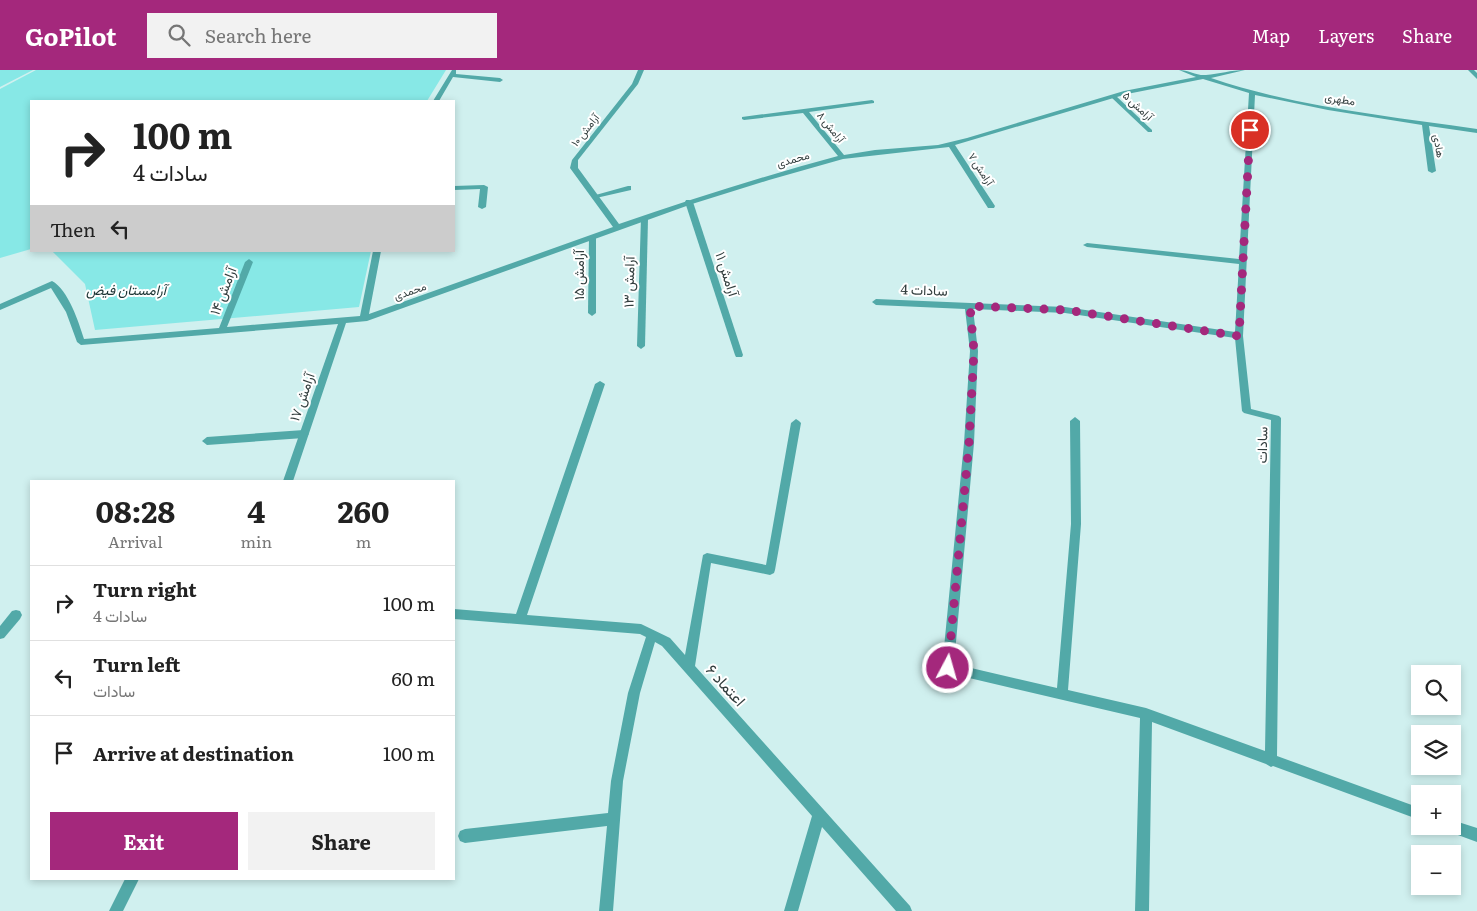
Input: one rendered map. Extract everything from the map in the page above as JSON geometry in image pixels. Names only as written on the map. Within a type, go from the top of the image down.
[{"type":"street","name":"آرامش ۱۰","points":[[618,228],[574,168],[575,160],[635,84],[641,70]]},
{"type":"street","name":"مطهری","points":[[1182,70],[1252,93],[1477,131]]},
{"type":"street","name":"محمدی","points":[[0,307],[52,284],[68,306],[81,342],[364,319],[689,202],[842,157],[951,144],[1029,123],[1113,96],[1161,84],[1242,70]]},
{"type":"street","points":[[1471,70],[1477,77]]},
{"type":"street","points":[[437,100],[453,73],[500,80]]},
{"type":"street","name":"سادات","points":[[1252,93],[1239,336],[1246,410],[1276,418],[1272,761]]},
{"type":"street","name":"آرامش ۵","points":[[1113,96],[1150,131]]},
{"type":"street","points":[[744,118],[872,102]]},
{"type":"street","name":"آرامش ۸","points":[[805,110],[842,157]]},
{"type":"street","name":"هادی","points":[[1425,123],[1432,171]]},
{"type":"street","name":"آرامش ۷","points":[[951,144],[991,206]]},
{"type":"street","points":[[455,188],[484,187],[482,207]]},
{"type":"street","points":[[596,196],[628,188]]},
{"type":"street","name":"آرامش ۱۱","points":[[689,202],[739,355]]},
{"type":"street","name":"آرامش ۱۳","points":[[641,346],[644,219]]},
{"type":"street","name":"آرامش ۱۵","points":[[592,238],[592,313]]},
{"type":"street","points":[[1087,244],[1243,262]]},
{"type":"street","points":[[364,319],[377,252]]},
{"type":"street","name":"آرامش ۱۴","points":[[222,330],[249,262]]},
{"type":"street","name":"سادات 4","points":[[876,302],[1066,310],[1239,336]]},
{"type":"street","points":[[970,306],[974,351],[969,443],[948,668],[1146,714],[1411,811]]},
{"type":"street","name":"آرامش ۱۷","points":[[288,480],[343,321]]},
{"type":"street","points":[[520,620],[600,384]]},
{"type":"street","points":[[1062,694],[1076,524],[1075,421]]},
{"type":"street","points":[[689,668],[707,558],[770,570],[796,423]]},
{"type":"street","points":[[207,441],[304,434]]},
{"type":"street","points":[[0,634],[16,614]]},
{"type":"street","name":"اعتماد ۶","points":[[455,614],[641,629],[666,642],[905,911]]},
{"type":"street","points":[[606,911],[617,781],[634,693],[652,635]]},
{"type":"street","points":[[1142,911],[1146,714]]},
{"type":"street","points":[[791,911],[819,814]]},
{"type":"street","points":[[465,836],[613,819]]},
{"type":"street","points":[[1461,829],[1477,835]]},
{"type":"street","points":[[116,911],[132,880]]},
{"type":"green space","points":[[0,70],[33,70],[0,87]]},
{"type":"green space","points":[[36,70],[446,70],[428,100],[30,100],[30,249],[0,258],[0,89]]},
{"type":"green space","name":"آرامستان فیض","points":[[53,252],[371,252],[359,307],[95,330],[85,284]]},
{"type":"route","points":[[948,668],[963,525],[969,443],[974,351],[970,306],[1066,310],[1239,336],[1250,130]]}]
